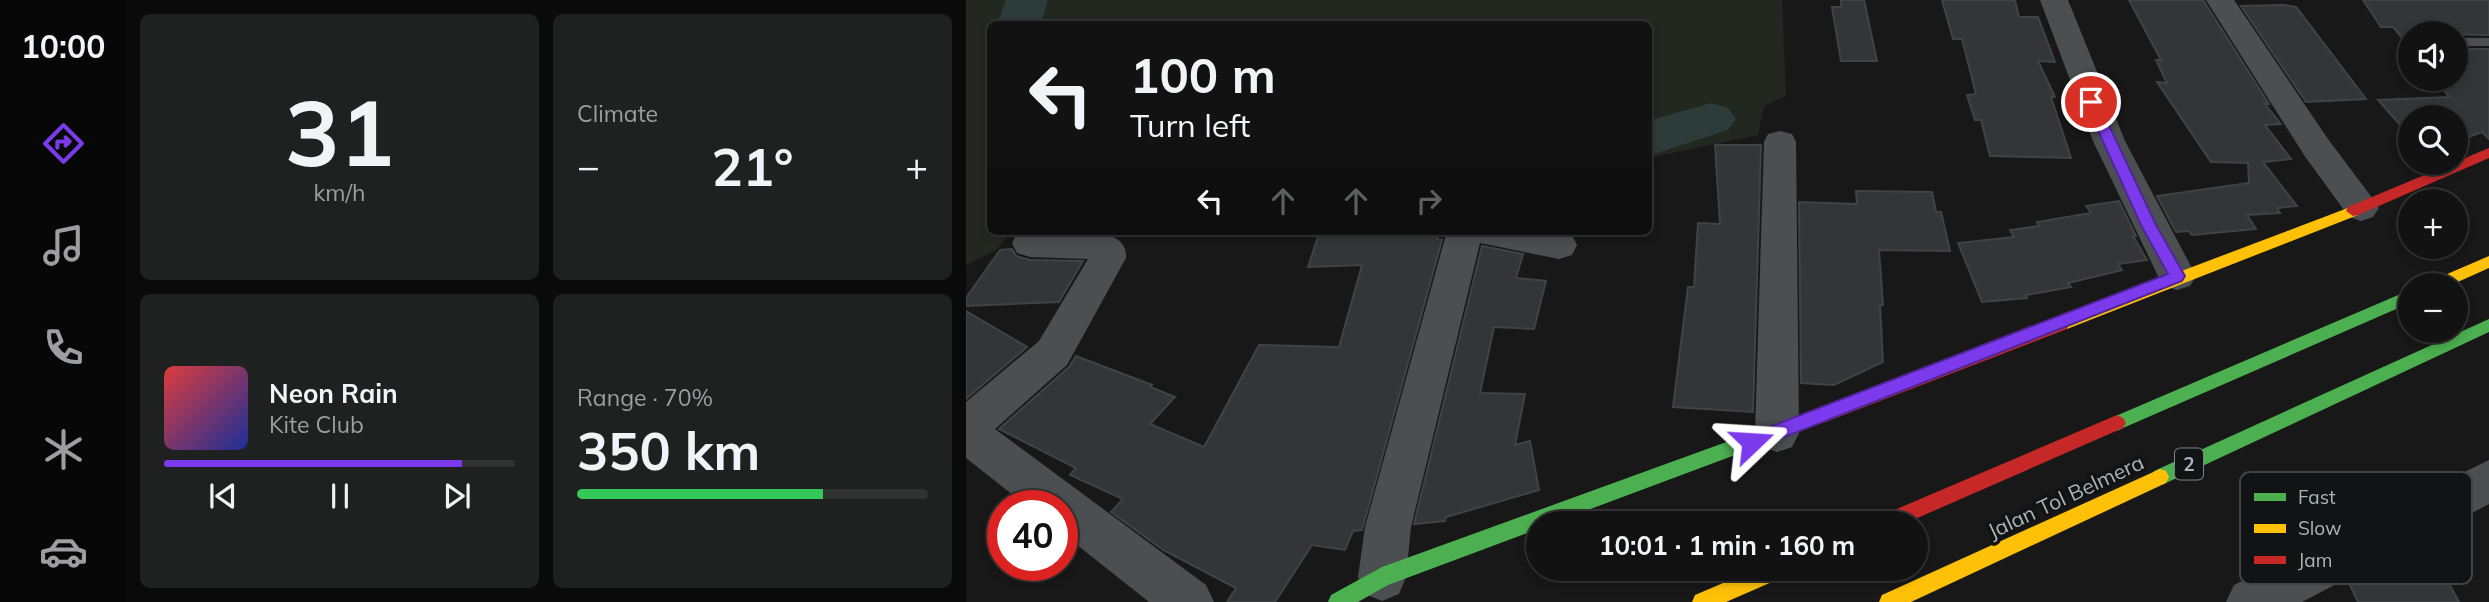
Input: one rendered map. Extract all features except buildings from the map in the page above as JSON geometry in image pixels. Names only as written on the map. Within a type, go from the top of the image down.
[{"type":"main road","points":[[1338,602],[1382,577],[1777,433],[2177,276],[2361,208],[2489,153]]},
{"type":"main road","points":[[2464,273],[2489,262]]},
{"type":"main road","points":[[1913,511],[2398,301]]},
{"type":"main road","name":"Jalan Tol Belmera","points":[[1889,602],[2489,325]]},
{"type":"main road","points":[[1702,602],[1751,581]]},
{"type":"street","points":[[2054,0],[2080,77],[2149,225],[2177,276]]},
{"type":"street","points":[[2220,0],[2316,147],[2361,208]]},
{"type":"street","points":[[1777,433],[1780,142]]},
{"type":"street","points":[[1382,577],[1388,527],[1464,235]]},
{"type":"street","points":[[1506,235],[1559,245]]},
{"type":"street","points":[[1030,243],[1104,246],[1109,250],[1108,258],[1053,353],[966,430],[1189,602]]},
{"type":"street","points":[[2472,490],[2489,481]]},
{"type":"street","points":[[2251,602],[2286,584]]},
{"type":"lane","points":[[2468,42],[2489,42]]},
{"type":"shaded area","points":[[966,0],[1782,0],[1786,96],[1764,106],[1758,135],[1652,157],[1652,21],[987,21],[987,235],[1009,235],[996,250],[966,265]]},
{"type":"waterway","points":[[1020,21],[1027,0]]},
{"type":"waterway","points":[[1652,138],[1711,119]]},
{"type":"traffic: fast","points":[[2117,423],[2398,301]]},
{"type":"traffic: fast","points":[[2160,477],[2489,325]]},
{"type":"traffic: fast","points":[[1338,602],[1382,577],[1823,415]]},
{"type":"traffic: slow","points":[[2061,324],[2353,211]]},
{"type":"traffic: slow","points":[[2464,273],[2489,262]]},
{"type":"traffic: slow","points":[[1889,602],[2160,477]]},
{"type":"traffic: slow","points":[[1702,602],[1751,581]]},
{"type":"traffic: jam","points":[[2353,211],[2489,153]]},
{"type":"traffic: jam","points":[[1823,415],[2061,324]]},
{"type":"traffic: jam","points":[[1913,511],[2117,423]]},
{"type":"route","points":[[1752,442],[2177,276],[2149,225],[2091,102]]}]
